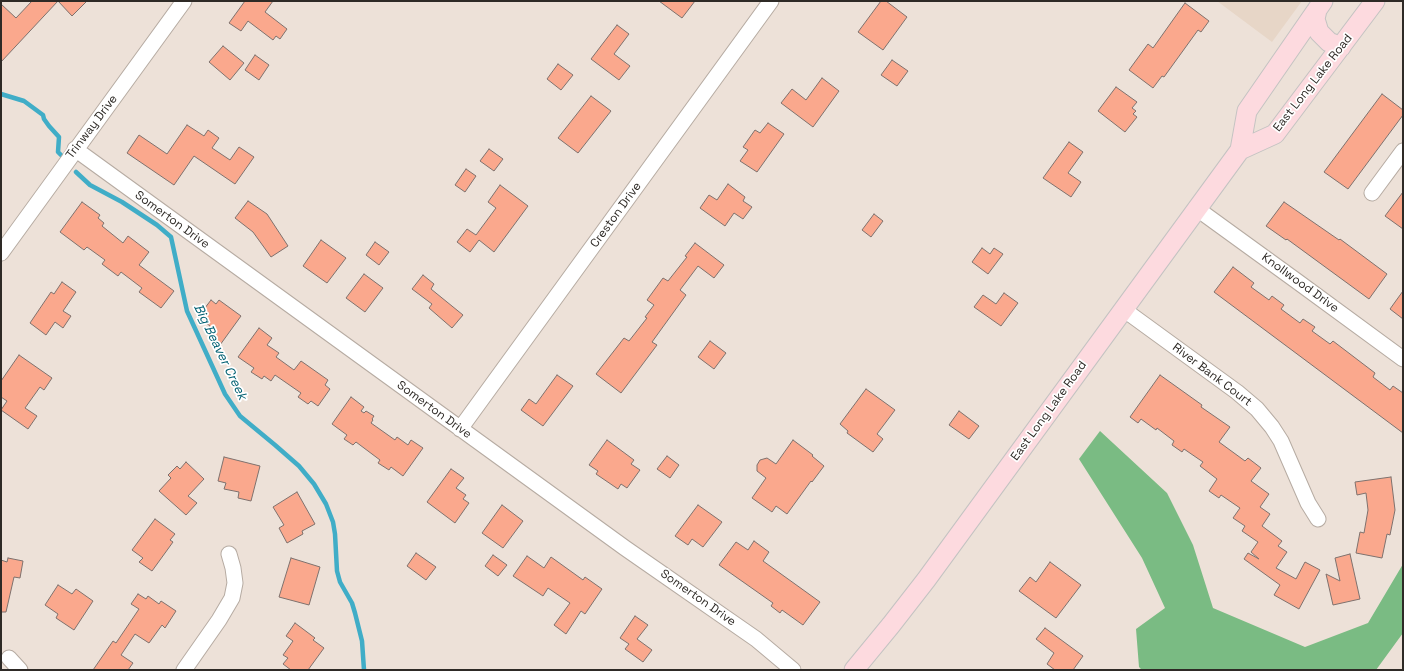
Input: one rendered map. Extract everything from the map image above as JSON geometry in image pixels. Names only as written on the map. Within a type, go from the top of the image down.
[{"type":"main road","name":"East Long Lake Road","points":[[1240,150],[1275,134],[1376,1]]},
{"type":"main road","name":"East Long Lake Road","points":[[854,670],[926,580],[1196,208],[1240,150],[1247,111],[1320,5]]},
{"type":"main road","points":[[1320,5],[1316,19],[1319,32],[1329,42],[1342,47]]},
{"type":"street","name":"Trinway Drive","points":[[1,253],[184,1]]},
{"type":"street","name":"Creston Drive","points":[[460,429],[771,1]]},
{"type":"street","name":"Somerton Drive","points":[[75,150],[625,548],[756,639],[793,670]]},
{"type":"street","points":[[1372,193],[1403,151]]},
{"type":"street","name":"Knollwood Drive","points":[[1196,208],[1403,359]]},
{"type":"street","name":"River Bank Court","points":[[1123,309],[1237,392],[1257,409],[1282,441],[1308,502],[1318,519]]},
{"type":"street","points":[[184,670],[220,620],[232,598],[235,583],[229,554]]},
{"type":"street","points":[[9,658],[20,670]]},
{"type":"shaded area","points":[[1217,1],[1302,1],[1272,42]]},
{"type":"green space","points":[[1100,431],[1167,493],[1193,545],[1213,608],[1305,647],[1368,623],[1403,564],[1403,633],[1376,670],[1142,670],[1139,667],[1136,629],[1165,608],[1142,558],[1079,459]]},
{"type":"building","points":[[32,1],[58,1],[1,62],[1,4],[16,18]]},
{"type":"building","points":[[58,1],[87,1],[72,16]]},
{"type":"building","points":[[245,1],[273,1],[265,12],[287,29],[280,39],[276,36],[273,40],[248,21],[241,31],[229,23]]},
{"type":"building","points":[[659,1],[695,1],[682,18]]},
{"type":"building","points":[[881,1],[886,1],[907,17],[883,50],[858,32]]},
{"type":"building","points":[[1185,3],[1209,21],[1201,32],[1198,30],[1164,77],[1162,76],[1153,88],[1129,70],[1148,44],[1153,48]]},
{"type":"building","points":[[617,25],[629,34],[614,54],[630,66],[619,80],[591,59]]},
{"type":"building","points":[[223,46],[244,63],[230,80],[209,62]]},
{"type":"building","points":[[255,55],[269,65],[259,80],[245,70]]},
{"type":"building","points":[[892,60],[908,71],[897,86],[881,75]]},
{"type":"building","points":[[558,64],[573,75],[561,90],[547,79]]},
{"type":"building","points":[[822,78],[839,91],[813,127],[781,103],[792,89],[806,100]]},
{"type":"building","points":[[1116,87],[1137,102],[1132,108],[1136,111],[1133,114],[1137,117],[1125,132],[1098,111]]},
{"type":"building","points":[[1382,94],[1403,110],[1403,115],[1348,189],[1324,172]]},
{"type":"building","points":[[591,96],[611,111],[578,153],[558,138]]},
{"type":"building","points":[[768,123],[784,134],[757,172],[740,161],[748,150],[743,147],[755,130],[760,133]]},
{"type":"building","points":[[187,125],[204,136],[208,130],[219,138],[212,148],[230,160],[239,147],[254,157],[235,184],[194,156],[174,185],[127,153],[139,135],[167,154]]},
{"type":"building","points":[[1069,142],[1083,152],[1068,173],[1081,182],[1071,197],[1043,178]]},
{"type":"building","points":[[489,149],[503,159],[494,171],[480,161]]},
{"type":"building","points":[[466,169],[476,176],[465,192],[455,185]]},
{"type":"building","points":[[728,184],[745,197],[743,201],[752,207],[743,219],[734,213],[725,226],[700,208],[709,195],[717,200]]},
{"type":"building","points":[[500,185],[528,206],[494,252],[479,240],[470,252],[457,242],[467,229],[476,235],[496,208],[488,202]]},
{"type":"building","points":[[1403,192],[1403,229],[1385,216]]},
{"type":"building","points":[[248,201],[267,214],[288,246],[271,257],[253,232],[235,218]]},
{"type":"building","points":[[82,202],[100,215],[98,218],[104,223],[102,226],[123,243],[128,236],[149,252],[139,265],[174,291],[161,308],[139,292],[142,288],[121,272],[118,276],[102,264],[105,260],[87,247],[84,250],[60,232]]},
{"type":"building","points":[[1284,202],[1339,240],[1340,239],[1387,274],[1369,299],[1287,239],[1286,240],[1266,226]]},
{"type":"building","points":[[874,214],[883,221],[871,237],[862,230]]},
{"type":"building","points":[[321,240],[346,258],[327,283],[303,266]]},
{"type":"building","points":[[375,242],[389,252],[379,265],[366,255]]},
{"type":"building","points":[[695,243],[724,265],[714,278],[698,266],[680,290],[686,295],[652,342],[657,345],[621,393],[596,374],[624,338],[629,341],[647,318],[645,317],[654,305],[647,300],[663,278],[668,281],[687,257],[685,256]]},
{"type":"building","points":[[982,248],[990,254],[994,248],[1003,254],[988,274],[972,262]]},
{"type":"building","points":[[1233,267],[1254,283],[1251,287],[1269,300],[1272,296],[1284,305],[1281,309],[1300,323],[1303,319],[1315,327],[1312,331],[1330,344],[1333,341],[1375,373],[1373,377],[1390,390],[1393,386],[1403,393],[1403,433],[1214,292]]},
{"type":"building","points":[[364,274],[383,288],[365,312],[346,298]]},
{"type":"building","points":[[423,275],[434,284],[431,289],[463,315],[452,328],[429,308],[432,304],[412,289]]},
{"type":"building","points":[[62,282],[76,292],[63,311],[71,316],[63,328],[55,322],[46,335],[30,323],[51,292],[54,294]]},
{"type":"building","points":[[1403,291],[1403,319],[1390,309]]},
{"type":"building","points":[[1004,293],[1018,303],[1001,326],[974,307],[983,295],[996,304]]},
{"type":"building","points":[[211,300],[216,304],[219,300],[241,316],[220,345],[205,333],[210,326],[198,317]]},
{"type":"building","points":[[259,328],[272,338],[267,345],[279,353],[276,357],[294,370],[301,361],[328,380],[325,385],[330,389],[318,406],[311,401],[308,404],[298,397],[301,393],[275,375],[271,381],[264,376],[262,379],[251,372],[254,368],[238,357]]},
{"type":"building","points":[[710,341],[726,353],[714,369],[698,357]]},
{"type":"building","points":[[19,355],[52,378],[44,390],[40,387],[25,408],[37,416],[28,429],[1,410],[7,401],[1,397],[1,381]]},
{"type":"building","points":[[557,375],[573,386],[543,426],[521,410],[529,399],[536,404]]},
{"type":"building","points":[[1160,375],[1202,405],[1201,407],[1230,427],[1219,442],[1245,461],[1248,458],[1261,468],[1251,481],[1269,494],[1260,507],[1270,514],[1262,526],[1282,541],[1278,546],[1287,552],[1276,568],[1296,579],[1305,562],[1320,570],[1299,609],[1274,595],[1280,585],[1244,559],[1248,553],[1259,559],[1251,552],[1258,542],[1242,531],[1245,526],[1233,518],[1240,508],[1221,495],[1219,498],[1209,491],[1217,479],[1200,466],[1203,462],[1184,449],[1182,452],[1172,445],[1174,441],[1157,428],[1156,430],[1141,419],[1138,423],[1130,417]]},
{"type":"building","points":[[866,389],[895,410],[877,434],[883,439],[873,452],[847,433],[848,431],[840,424]]},
{"type":"building","points":[[351,397],[364,407],[361,411],[364,413],[366,411],[374,416],[371,423],[395,440],[397,437],[408,445],[411,440],[423,448],[403,476],[391,467],[389,470],[378,463],[380,460],[356,442],[353,445],[344,439],[347,435],[332,424]]},
{"type":"building","points":[[959,411],[979,426],[969,439],[949,425]]},
{"type":"building","points":[[607,440],[634,460],[631,464],[640,470],[627,488],[621,484],[618,489],[596,474],[598,471],[589,465]]},
{"type":"building","points":[[793,440],[813,455],[812,456],[824,466],[787,514],[776,506],[772,512],[752,498],[766,478],[757,471],[757,465],[760,460],[767,458],[776,464]]},
{"type":"building","points":[[667,456],[679,465],[670,478],[657,469]]},
{"type":"building","points":[[224,457],[260,466],[251,501],[238,498],[239,492],[224,489],[226,483],[218,481]]},
{"type":"building","points":[[186,462],[204,479],[188,496],[197,503],[186,515],[159,491],[171,478],[168,475],[177,466],[180,469]]},
{"type":"building","points":[[451,469],[464,478],[456,488],[466,495],[463,499],[469,503],[455,523],[427,502]]},
{"type":"building","points":[[1391,477],[1395,510],[1390,535],[1387,534],[1382,558],[1356,553],[1360,532],[1364,533],[1368,510],[1366,493],[1357,495],[1355,482]]},
{"type":"building","points":[[297,492],[315,524],[302,531],[303,534],[287,543],[279,528],[284,525],[273,507]]},
{"type":"building","points":[[502,505],[523,521],[503,548],[482,533]]},
{"type":"building","points":[[698,505],[722,522],[703,547],[692,539],[688,545],[675,536]]},
{"type":"building","points":[[155,519],[175,534],[170,540],[173,542],[152,571],[139,562],[143,558],[132,550]]},
{"type":"building","points":[[754,541],[769,552],[763,561],[820,602],[803,625],[782,610],[780,613],[771,606],[773,603],[719,565],[736,542],[748,550]]},
{"type":"building","points":[[416,553],[436,567],[426,580],[407,566]]},
{"type":"building","points":[[1350,554],[1360,599],[1333,605],[1326,574],[1340,581],[1335,558]]},
{"type":"building","points":[[493,555],[507,565],[498,576],[485,566]]},
{"type":"building","points":[[527,556],[544,568],[551,557],[583,580],[585,577],[602,589],[585,614],[581,611],[566,634],[554,625],[570,603],[548,588],[543,596],[513,576]]},
{"type":"building","points":[[8,558],[23,561],[20,578],[14,577],[6,612],[1,612],[1,560],[7,562]]},
{"type":"building","points":[[291,558],[320,567],[309,605],[279,597]]},
{"type":"building","points":[[1050,562],[1081,585],[1056,618],[1019,591],[1030,577],[1036,582]]},
{"type":"building","points":[[58,585],[72,594],[76,589],[93,601],[74,630],[56,618],[58,614],[45,605]]},
{"type":"building","points":[[138,594],[146,599],[148,596],[159,604],[161,601],[176,611],[165,628],[162,625],[149,643],[135,634],[121,655],[133,663],[128,670],[93,670],[113,641],[116,643],[139,609],[131,604]]},
{"type":"building","points":[[635,616],[648,625],[637,639],[652,650],[643,662],[625,649],[629,644],[620,638]]},
{"type":"building","points":[[295,623],[315,638],[313,640],[324,648],[308,670],[291,670],[283,664],[288,658],[283,655],[293,641],[286,636]]},
{"type":"building","points":[[1045,628],[1083,656],[1073,670],[1055,670],[1047,664],[1054,653],[1036,639]]},
{"type":"waterway","name":"Big Beaver Creek","points":[[1,94],[24,101],[43,115],[49,126],[59,137],[58,152],[61,155]]},
{"type":"waterway","name":"Big Beaver Creek","points":[[76,172],[90,185],[122,202],[157,225],[171,237],[187,311],[225,394],[240,416],[299,466],[314,484],[326,504],[333,522],[335,534],[337,571],[340,582],[352,603],[362,641],[364,670]]}]
